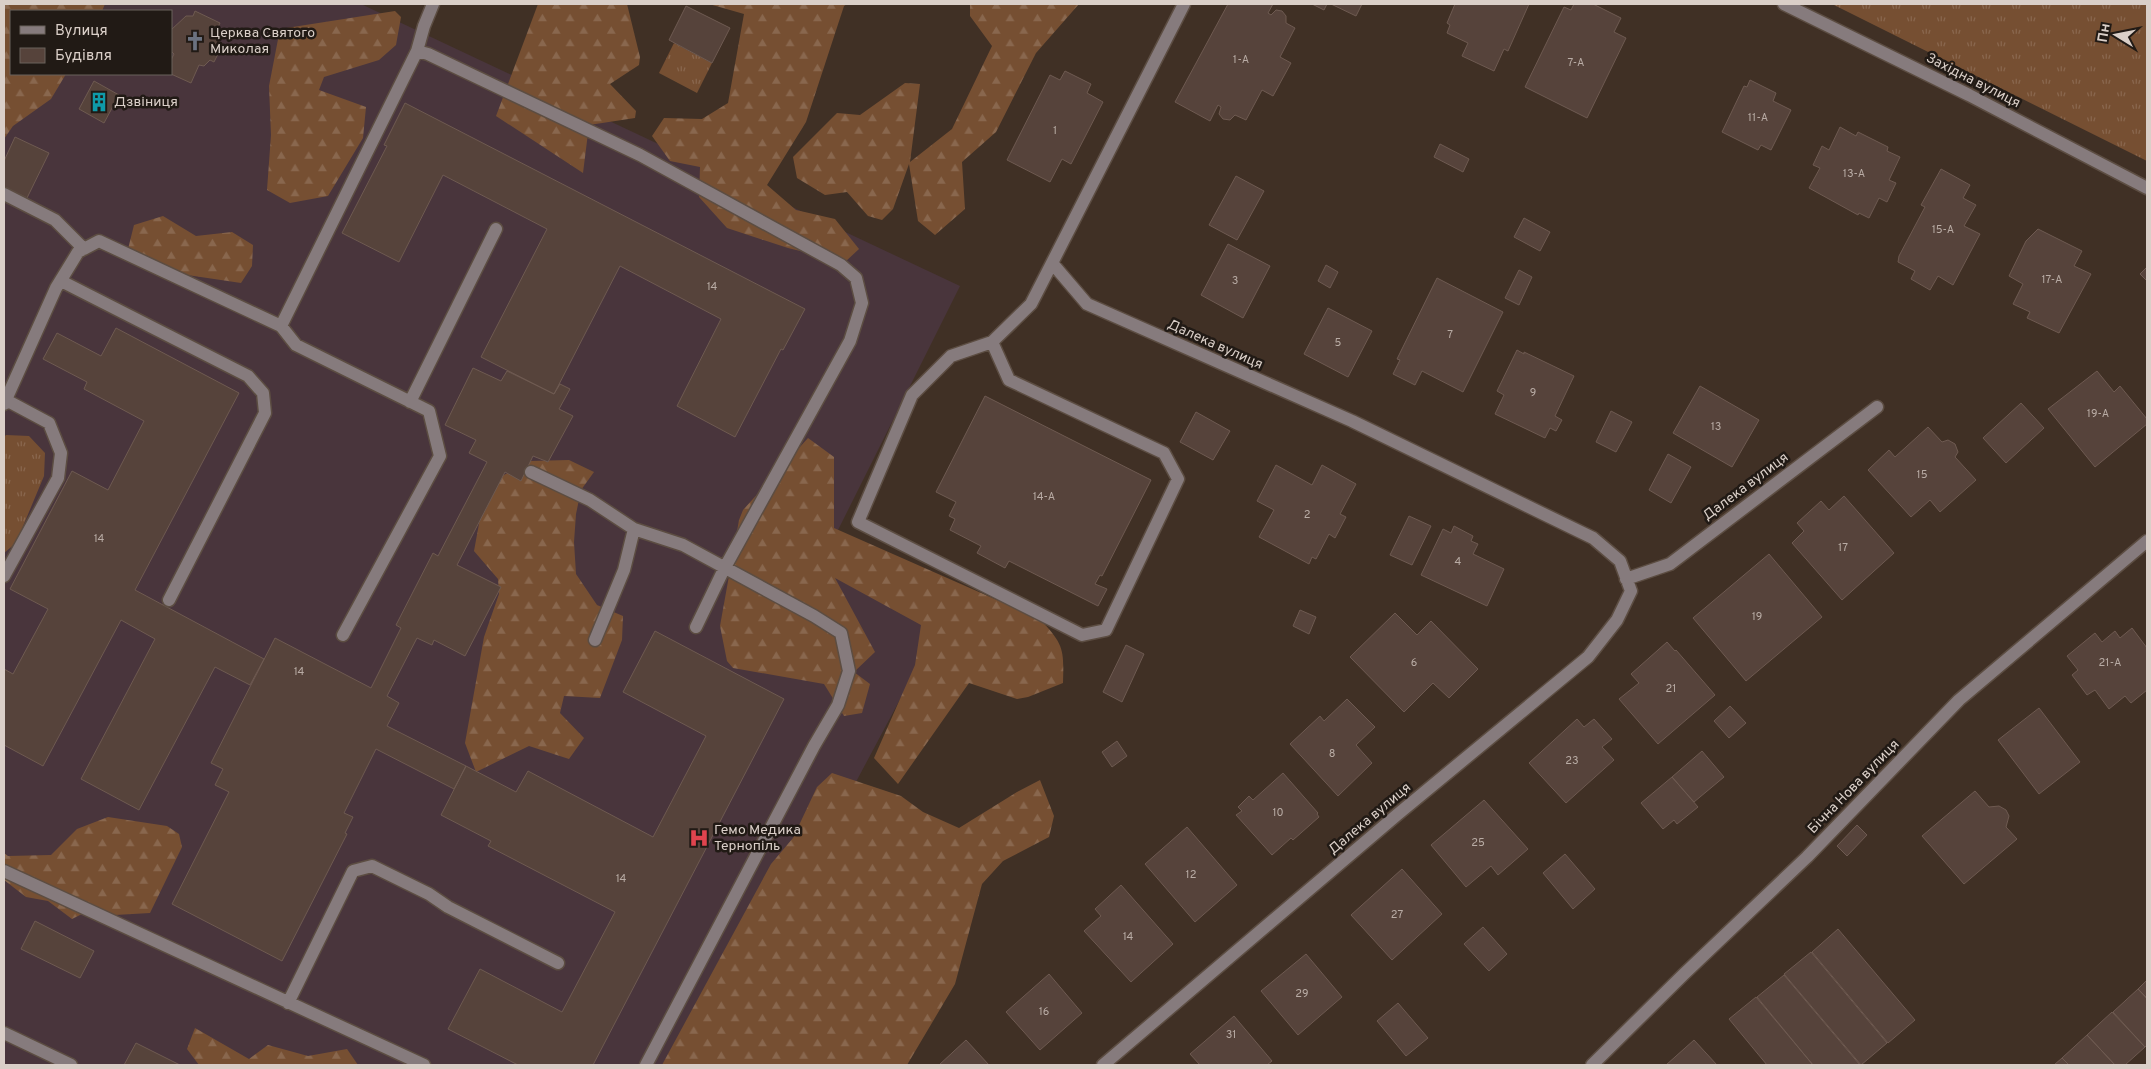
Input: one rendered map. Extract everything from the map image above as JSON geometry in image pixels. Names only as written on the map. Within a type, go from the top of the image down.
[{"type":"street","points":[[281,326],[417,51],[433,4]]},
{"type":"street","points":[[992,342],[1009,380],[1164,453],[1178,479],[1106,630],[1082,635],[858,522],[912,395],[950,356],[992,342],[1031,304],[1184,4]]},
{"type":"street","name":"Західна вулиця","points":[[1784,4],[1969,96],[2147,188]]},
{"type":"street","points":[[417,51],[428,54],[640,154],[841,265],[856,278],[862,303],[850,341],[724,569],[696,627]]},
{"type":"street","points":[[4,194],[56,220],[84,249]]},
{"type":"street","points":[[410,402],[496,229]]},
{"type":"street","points":[[4,576],[58,478],[61,454],[49,423],[5,402],[61,281],[78,252],[99,241],[281,326],[296,345],[429,411],[440,456],[344,635]]},
{"type":"street","name":"Далека вулиця","points":[[1052,263],[1087,304],[1352,421],[1594,538],[1620,561],[1631,591],[1617,620],[1588,657],[1391,820],[1103,1065]]},
{"type":"street","points":[[61,281],[248,376],[263,393],[265,413],[169,600]]},
{"type":"street","name":"Далека вулиця","points":[[1626,579],[1670,564],[1877,407]]},
{"type":"street","points":[[531,472],[590,500],[634,530],[683,545],[724,569],[814,616],[841,633],[849,671],[838,705],[814,746],[646,1065]]},
{"type":"street","points":[[595,640],[624,570],[634,530]]},
{"type":"street","name":"Бічна Нова вулиця","points":[[1592,1065],[1807,857],[1959,700],[2147,541]]},
{"type":"street","points":[[288,1003],[353,871],[372,866],[429,894],[448,907],[558,963]]},
{"type":"street","points":[[4,871],[424,1065]]},
{"type":"street","points":[[4,1033],[71,1065]]},
{"type":"shaded area","points":[[82,4],[361,4],[960,286],[829,548],[945,615],[705,1065],[4,1065],[4,94],[20,75],[172,75],[172,10],[76,10]]},
{"type":"green space","points":[[4,4],[105,4],[102,10],[10,10],[10,75],[65,75],[51,99],[13,126],[4,139]]},
{"type":"green space","points":[[538,4],[627,4],[640,57],[639,65],[610,84],[636,111],[635,118],[589,125],[583,173],[496,116]]},
{"type":"green space","points":[[709,4],[847,4],[844,6],[806,122],[767,185],[796,210],[835,219],[859,249],[845,262],[788,248],[727,228],[699,197],[700,167],[670,161],[652,136],[664,118],[702,119],[728,103],[744,14]]},
{"type":"green space","points":[[970,4],[1079,4],[1036,53],[996,132],[962,162],[965,209],[935,235],[918,221],[909,164],[893,209],[882,220],[868,216],[847,192],[825,195],[797,178],[793,157],[837,113],[860,115],[905,83],[920,84],[910,162],[952,129],[992,46],[970,16]]},
{"type":"green space","points":[[1832,4],[2147,4],[2147,161]]},
{"type":"green space","points":[[395,11],[401,17],[396,45],[379,60],[324,77],[319,90],[366,107],[363,138],[328,196],[290,203],[267,190],[271,135],[269,86],[280,29]]},
{"type":"green space","points":[[674,43],[712,63],[697,93],[659,73]]},
{"type":"green space","points":[[163,216],[196,236],[232,232],[253,245],[252,266],[241,283],[147,269],[128,249],[134,225]]},
{"type":"green space","points":[[6,435],[29,436],[45,453],[44,476],[16,543],[4,553],[4,437]]},
{"type":"green space","points":[[808,438],[834,457],[834,528],[1040,619],[1054,635],[1061,648],[1063,683],[1028,697],[1017,699],[969,683],[898,784],[874,758],[915,665],[921,625],[835,578],[875,652],[854,672],[870,684],[862,713],[844,716],[824,684],[733,668],[727,661],[720,626],[739,520],[743,510]]},
{"type":"green space","points":[[569,460],[594,472],[581,490],[576,514],[574,542],[576,574],[597,605],[623,616],[622,640],[600,698],[564,696],[560,713],[584,738],[569,759],[529,746],[476,772],[465,743],[484,637],[499,594],[498,579],[474,551],[481,513],[502,476],[530,461]]},
{"type":"green space","points":[[832,773],[901,796],[923,812],[959,828],[1040,780],[1054,816],[1049,837],[1003,861],[982,884],[955,984],[907,1065],[662,1065],[771,864],[793,838],[817,787]]},
{"type":"green space","points":[[108,817],[167,826],[179,834],[182,847],[150,913],[115,915],[92,909],[72,919],[48,901],[26,897],[4,880],[4,853],[8,856],[51,855],[77,829]]},
{"type":"green space","points":[[195,1028],[249,1059],[268,1045],[308,1056],[347,1049],[358,1065],[199,1065],[187,1049]]},
{"type":"building","points":[[1228,4],[1273,4],[1268,13],[1271,15],[1276,10],[1282,11],[1286,16],[1286,23],[1295,28],[1280,57],[1291,63],[1273,96],[1262,90],[1246,120],[1235,115],[1230,120],[1223,119],[1219,114],[1221,107],[1218,105],[1210,121],[1175,102]]},
{"type":"building","points":[[1312,4],[1327,4],[1324,10]]},
{"type":"building","points":[[1331,4],[1362,4],[1356,16]]},
{"type":"building","points":[[1455,4],[1529,4],[1508,51],[1504,49],[1494,71],[1462,56],[1468,43],[1447,33],[1450,25],[1447,23]]},
{"type":"building","points":[[1574,4],[1593,4],[1621,18],[1614,32],[1626,38],[1587,118],[1525,87],[1564,7],[1571,10]]},
{"type":"building","points":[[686,6],[730,28],[712,63],[669,40]]},
{"type":"building","name":"Церква Святого Миколая","points":[[195,11],[220,23],[217,29],[219,31],[219,52],[214,62],[210,60],[204,66],[199,65],[191,83],[172,74],[172,58],[174,54],[172,52],[172,29],[186,16],[193,16]]},
{"type":"building","points":[[1065,71],[1091,84],[1087,93],[1103,102],[1071,164],[1062,159],[1050,182],[1007,160],[1050,75],[1060,80]]},
{"type":"building","points":[[1750,80],[1776,93],[1773,101],[1791,110],[1771,150],[1761,145],[1758,150],[1722,132],[1744,86],[1747,87]]},
{"type":"building","name":"Дзвіниця","points":[[94,81],[119,95],[104,123],[79,109]]},
{"type":"building","points":[[405,103],[805,309],[783,350],[781,349],[735,437],[677,406],[721,319],[620,266],[554,394],[481,357],[547,229],[443,175],[399,262],[342,233],[387,146],[384,145]]},
{"type":"building","points":[[1840,127],[1856,136],[1858,132],[1888,147],[1887,151],[1900,157],[1889,180],[1896,183],[1887,202],[1879,198],[1869,218],[1859,213],[1858,215],[1809,188],[1820,168],[1813,165],[1822,146],[1829,150]]},
{"type":"building","points":[[15,137],[49,153],[27,198],[4,187],[4,161]]},
{"type":"building","points":[[1440,144],[1469,159],[1463,172],[1434,157]]},
{"type":"building","points":[[1941,169],[1970,185],[1963,198],[1976,205],[1964,226],[1980,234],[1953,285],[1938,276],[1930,290],[1911,279],[1915,271],[1898,262],[1899,256],[1925,207],[1921,205]]},
{"type":"building","points":[[1236,176],[1264,191],[1237,240],[1209,225]]},
{"type":"building","points":[[1524,218],[1550,232],[1540,251],[1514,237]]},
{"type":"building","points":[[2038,229],[2082,251],[2074,266],[2091,274],[2059,333],[2027,318],[2030,312],[2013,304],[2023,284],[2009,276],[2026,241]]},
{"type":"building","points":[[1228,244],[1270,266],[1243,318],[1201,295]]},
{"type":"building","points":[[1326,265],[1338,272],[1330,288],[1318,281]]},
{"type":"building","points":[[2147,267],[2147,281],[2140,274]]},
{"type":"building","points":[[1519,270],[1532,277],[1519,305],[1505,298]]},
{"type":"building","points":[[1437,278],[1503,312],[1463,392],[1422,371],[1415,385],[1393,374],[1400,360],[1397,359]]},
{"type":"building","points":[[1328,308],[1372,331],[1348,377],[1304,354]]},
{"type":"building","points":[[116,328],[239,393],[135,590],[264,659],[250,685],[215,667],[139,810],[81,779],[155,639],[121,620],[43,766],[4,745],[4,669],[13,674],[48,609],[10,589],[72,471],[108,490],[144,421],[84,389],[87,382],[43,359],[57,333],[101,356]]},
{"type":"building","points":[[1517,350],[1574,376],[1555,416],[1562,420],[1556,431],[1550,428],[1545,438],[1495,414],[1504,395],[1497,391]]},
{"type":"building","points":[[473,368],[501,381],[507,371],[554,394],[560,384],[570,389],[559,409],[573,416],[548,462],[533,456],[521,481],[505,472],[457,565],[501,587],[465,656],[434,640],[432,645],[417,638],[387,696],[399,703],[387,726],[466,766],[454,789],[376,749],[344,813],[353,817],[345,833],[347,834],[282,961],[172,904],[229,792],[215,785],[223,769],[211,763],[275,638],[371,688],[401,628],[396,625],[433,553],[438,556],[487,462],[469,453],[476,440],[445,425]]},
{"type":"building","points":[[2097,371],[2114,392],[2120,386],[2147,419],[2147,424],[2095,467],[2048,409]]},
{"type":"building","points":[[1700,386],[1759,420],[1732,467],[1673,433]]},
{"type":"building","points":[[985,396],[1151,480],[1102,576],[1100,575],[1095,584],[1107,589],[1098,606],[1009,561],[1005,568],[977,553],[981,546],[950,530],[955,519],[949,516],[956,502],[936,492]]},
{"type":"building","points":[[2021,403],[2044,428],[2006,463],[1983,438]]},
{"type":"building","points":[[1611,411],[1632,422],[1616,452],[1596,442]]},
{"type":"building","points":[[1196,412],[1230,431],[1213,460],[1180,442]]},
{"type":"building","points":[[1928,427],[1942,442],[1948,440],[1955,444],[1958,452],[1955,457],[1976,480],[1940,512],[1930,500],[1911,517],[1868,470],[1889,450],[1895,457]]},
{"type":"building","points":[[1668,454],[1691,467],[1671,503],[1649,490]]},
{"type":"building","points":[[1276,465],[1312,485],[1322,465],[1356,484],[1340,514],[1346,517],[1335,538],[1329,534],[1316,559],[1312,557],[1309,564],[1259,537],[1274,510],[1257,501]]},
{"type":"building","points":[[1844,496],[1894,553],[1842,600],[1792,543],[1804,531],[1797,523],[1821,501],[1829,510]]},
{"type":"building","points":[[1409,516],[1431,526],[1412,565],[1390,555]]},
{"type":"building","points":[[1454,526],[1473,536],[1471,541],[1478,544],[1473,554],[1504,569],[1487,606],[1421,575],[1443,529],[1451,533]]},
{"type":"building","points":[[1769,554],[1822,617],[1746,681],[1693,618]]},
{"type":"building","points":[[1300,610],[1316,617],[1309,634],[1293,626]]},
{"type":"building","points":[[1395,613],[1417,635],[1431,621],[1478,669],[1449,698],[1433,683],[1404,712],[1350,657]]},
{"type":"building","points":[[2132,628],[2147,648],[2147,690],[2131,703],[2125,696],[2109,709],[2095,690],[2087,695],[2072,675],[2078,670],[2067,656],[2095,633],[2102,642],[2115,631],[2120,638]]},
{"type":"building","points":[[655,631],[784,699],[593,1065],[518,1065],[448,1029],[480,969],[562,1012],[615,912],[488,846],[491,841],[441,815],[466,766],[516,792],[528,771],[653,837],[706,736],[623,692]]},
{"type":"building","points":[[1667,642],[1715,695],[1658,744],[1619,699],[1639,683],[1631,674]]},
{"type":"building","points":[[1126,645],[1144,654],[1122,702],[1103,692]]},
{"type":"building","points":[[1347,699],[1375,727],[1356,745],[1372,763],[1338,796],[1290,744],[1320,716],[1324,721]]},
{"type":"building","points":[[1730,706],[1746,723],[1729,738],[1714,721]]},
{"type":"building","points":[[2039,708],[2080,762],[2039,794],[1998,740]]},
{"type":"building","points":[[1577,719],[1584,727],[1594,719],[1612,739],[1602,747],[1614,760],[1566,803],[1529,763]]},
{"type":"building","points":[[1117,741],[1127,756],[1112,767],[1102,752]]},
{"type":"building","points":[[1702,751],[1724,777],[1694,802],[1672,777]]},
{"type":"building","points":[[1283,773],[1318,813],[1319,817],[1293,840],[1291,838],[1272,855],[1236,815],[1242,811],[1238,807],[1249,796],[1253,800]]},
{"type":"building","points":[[1672,777],[1698,807],[1677,824],[1674,820],[1663,829],[1641,803]]},
{"type":"building","points":[[1975,791],[1989,807],[1999,806],[2006,810],[2009,816],[2006,827],[2017,839],[1964,884],[1922,836]]},
{"type":"building","points":[[1484,800],[1528,849],[1498,875],[1491,866],[1466,887],[1431,845]]},
{"type":"building","points":[[1857,825],[1867,835],[1847,856],[1837,846]]},
{"type":"building","points":[[1187,827],[1237,885],[1195,922],[1145,864]]},
{"type":"building","points":[[1565,854],[1595,889],[1573,909],[1543,873]]},
{"type":"building","points":[[1402,869],[1442,914],[1392,960],[1351,915]]},
{"type":"building","points":[[1121,885],[1173,944],[1131,982],[1084,931],[1101,916],[1095,909]]},
{"type":"building","points":[[35,921],[94,951],[80,978],[21,949]]},
{"type":"building","points":[[1483,927],[1507,954],[1489,971],[1464,944]]},
{"type":"building","points":[[1838,929],[1915,1020],[1888,1043],[1812,952]]},
{"type":"building","points":[[1811,952],[1887,1043],[1861,1065],[1784,974]]},
{"type":"building","points":[[1306,954],[1342,997],[1298,1035],[1261,991]]},
{"type":"building","points":[[1049,974],[1082,1013],[1040,1050],[1006,1012]]},
{"type":"building","points":[[1784,975],[1860,1065],[1813,1065],[1757,997]]},
{"type":"building","points":[[2147,980],[2147,998],[2138,989]]},
{"type":"building","points":[[2138,989],[2147,999],[2147,1045],[2145,1047],[2113,1012]]},
{"type":"building","points":[[1756,997],[1813,1065],[1767,1065],[1729,1019]]},
{"type":"building","points":[[1398,1003],[1428,1038],[1406,1056],[1377,1021]]},
{"type":"building","points":[[2112,1012],[2145,1047],[2125,1065],[2115,1065],[2087,1035]]},
{"type":"building","points":[[1234,1016],[1272,1061],[1267,1065],[1200,1065],[1190,1054]]},
{"type":"building","points":[[2087,1035],[2115,1065],[2069,1065],[2062,1058]]},
{"type":"building","points":[[966,1040],[989,1065],[939,1065]]},
{"type":"building","points":[[1694,1040],[1717,1065],[1666,1065]]},
{"type":"building","points":[[136,1043],[180,1065],[124,1065]]},
{"type":"building","points":[[2062,1058],[2069,1065],[2054,1065]]},
{"type":"place","name":"Церква Святого Миколая","points":[[195,41]]},
{"type":"place","name":"Дзвіниця","points":[[99,102]]},
{"type":"place","name":"Гемо Медика Тернопіль","points":[[699,838]]}]
